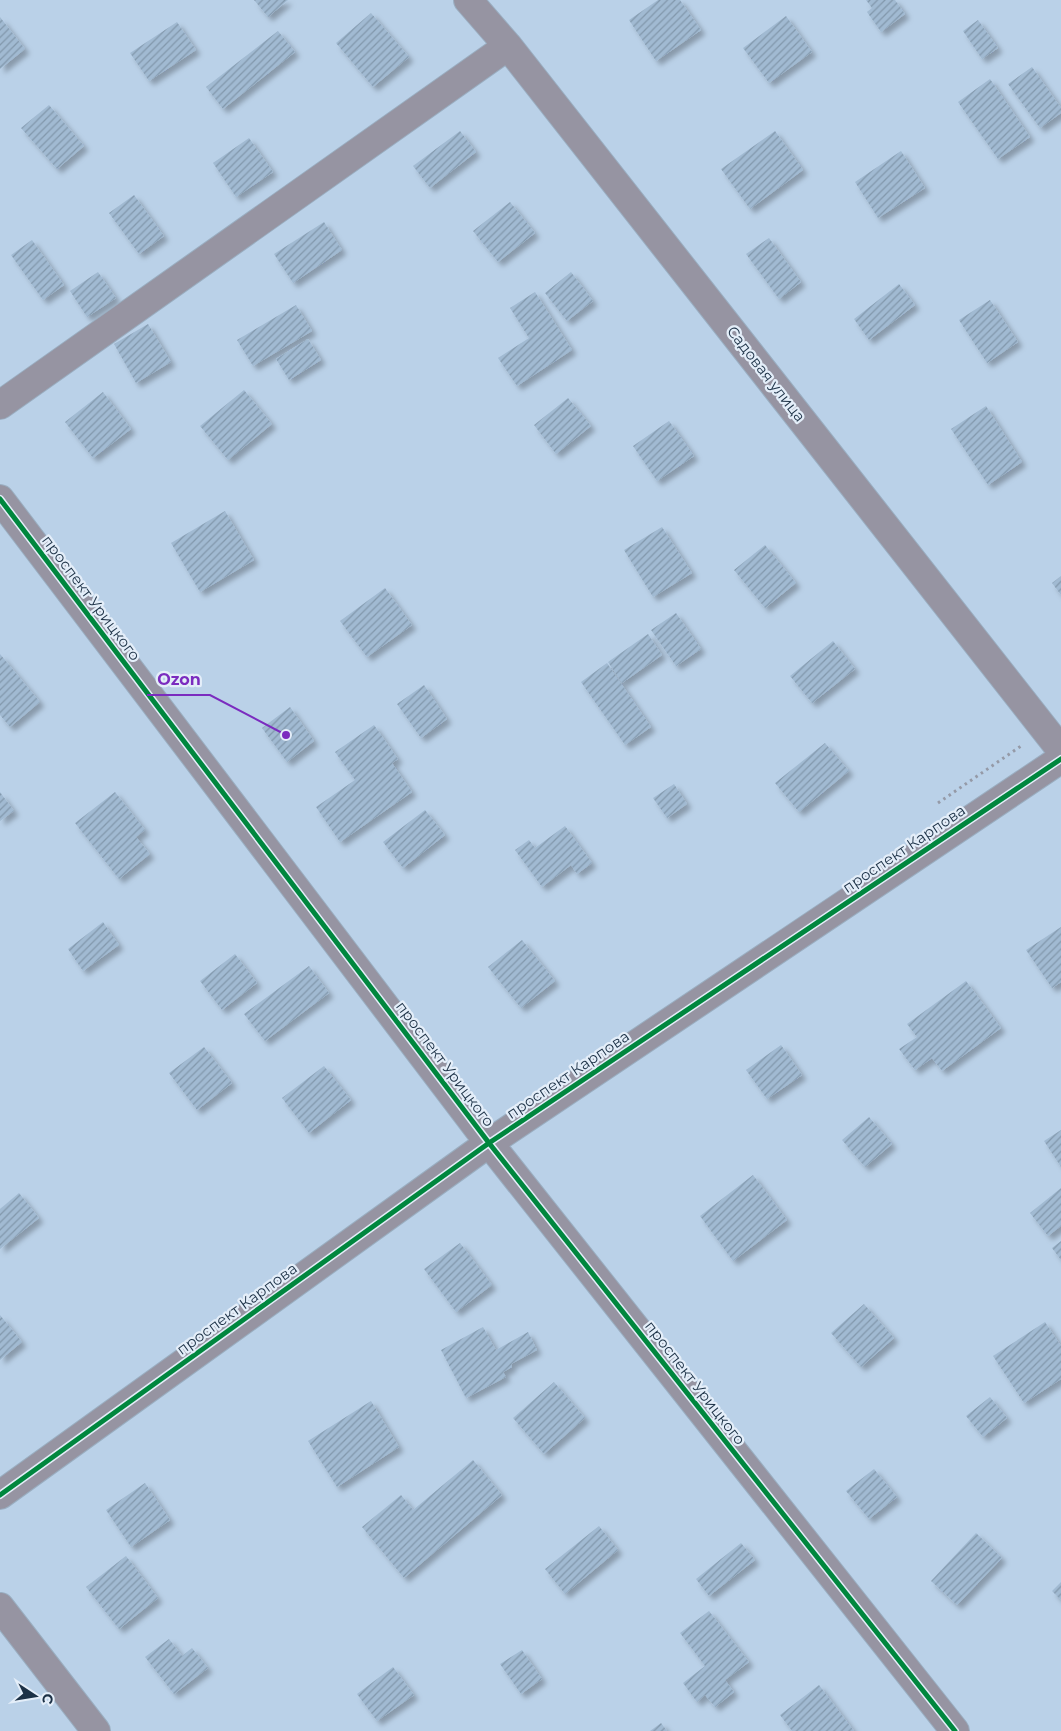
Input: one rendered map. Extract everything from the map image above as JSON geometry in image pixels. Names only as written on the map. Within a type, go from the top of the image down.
[{"type":"street","name":"Садовая улица","points":[[468,0],[508,46],[1061,750]]},
{"type":"street","points":[[0,405],[508,46]]},
{"type":"street","name":"проспект Урицкого","points":[[0,499],[489,1143],[955,1731]]},
{"type":"street","name":"проспект Карпова","points":[[0,1495],[489,1143],[1061,759]]},
{"type":"street","points":[[0,1607],[96,1731]]},
{"type":"building","points":[[254,0],[288,0],[268,17]]},
{"type":"building","points":[[658,0],[680,0],[701,30],[656,61],[629,20]]},
{"type":"building","points":[[866,0],[895,0],[905,14],[881,32],[867,12],[872,8]]},
{"type":"building","points":[[371,13],[409,57],[373,87],[336,43]]},
{"type":"building","points":[[786,16],[812,52],[769,83],[743,48]]},
{"type":"building","points":[[0,17],[25,49],[0,69]]},
{"type":"building","points":[[978,20],[998,48],[982,59],[963,31]]},
{"type":"building","points":[[177,22],[196,50],[149,81],[130,53]]},
{"type":"building","points":[[278,31],[295,52],[223,109],[206,87]]},
{"type":"building","points":[[1032,67],[1061,108],[1061,113],[1040,128],[1008,84]]},
{"type":"building","points":[[990,79],[1030,137],[998,159],[958,102]]},
{"type":"building","points":[[49,105],[84,146],[57,169],[21,128]]},
{"type":"building","points":[[460,131],[476,152],[430,188],[413,166]]},
{"type":"building","points":[[775,131],[803,170],[750,209],[721,169]]},
{"type":"building","points":[[249,138],[273,172],[236,197],[213,163]]},
{"type":"building","points":[[901,151],[925,188],[878,218],[855,182]]},
{"type":"building","points":[[134,195],[164,236],[139,254],[109,213]]},
{"type":"building","points":[[510,202],[535,233],[498,262],[473,231]]},
{"type":"building","points":[[324,222],[342,250],[293,283],[274,254]]},
{"type":"building","points":[[769,238],[801,282],[779,299],[746,254]]},
{"type":"building","points":[[32,240],[64,285],[43,300],[11,255]]},
{"type":"building","points":[[98,272],[116,298],[87,317],[70,291]]},
{"type":"building","points":[[571,272],[593,301],[567,321],[545,293]]},
{"type":"building","points":[[899,284],[915,305],[869,340],[854,319]]},
{"type":"building","points":[[535,292],[572,350],[517,386],[498,358],[529,338],[510,308]]},
{"type":"building","points":[[990,300],[1018,342],[987,363],[959,320]]},
{"type":"building","points":[[296,305],[312,331],[253,366],[237,340]]},
{"type":"building","points":[[148,324],[171,362],[136,383],[114,344]]},
{"type":"building","points":[[308,339],[321,360],[289,380],[276,359]]},
{"type":"building","points":[[244,390],[272,424],[228,460],[200,426]]},
{"type":"building","points":[[103,392],[131,429],[93,458],[65,422]]},
{"type":"building","points":[[568,398],[591,426],[556,454],[534,425]]},
{"type":"building","points":[[986,406],[1022,462],[988,485],[951,429]]},
{"type":"building","points":[[669,421],[694,456],[657,481],[633,446]]},
{"type":"building","points":[[225,511],[254,560],[200,592],[171,543]]},
{"type":"building","points":[[662,527],[692,573],[653,597],[624,550]]},
{"type":"building","points":[[765,545],[796,583],[765,608],[734,570]]},
{"type":"building","points":[[1061,576],[1061,595],[1052,583]]},
{"type":"building","points":[[385,588],[412,625],[367,657],[340,621]]},
{"type":"building","points":[[676,613],[701,649],[676,666],[651,630]]},
{"type":"building","points":[[648,634],[662,655],[622,683],[608,662]]},
{"type":"building","points":[[833,641],[855,669],[812,703],[790,676]]},
{"type":"building","points":[[0,654],[40,702],[10,727],[0,715]]},
{"type":"building","points":[[607,663],[651,727],[625,745],[581,682]]},
{"type":"building","points":[[424,685],[447,719],[421,738],[397,704]]},
{"type":"building","points":[[290,707],[314,741],[287,762],[262,728]]},
{"type":"building","points":[[374,725],[398,759],[392,763],[412,792],[340,842],[316,807],[355,780],[335,752]]},
{"type":"building","points":[[825,743],[849,771],[799,812],[775,783]]},
{"type":"building","points":[[674,784],[687,804],[667,818],[653,798]]},
{"type":"building","points":[[0,792],[14,811],[0,821]]},
{"type":"building","points":[[115,792],[145,830],[136,837],[150,854],[119,879],[75,823]]},
{"type":"building","points":[[425,810],[445,835],[403,868],[383,842]]},
{"type":"building","points":[[565,826],[592,863],[577,874],[571,865],[542,887],[515,850],[529,840],[535,848]]},
{"type":"building","points":[[103,922],[119,945],[83,971],[68,949]]},
{"type":"building","points":[[1061,927],[1061,982],[1052,988],[1026,950]]},
{"type":"building","points":[[522,940],[555,981],[521,1008],[488,967]]},
{"type":"building","points":[[235,954],[257,983],[222,1010],[200,981]]},
{"type":"building","points":[[309,966],[329,993],[265,1041],[244,1014]]},
{"type":"building","points":[[966,981],[1001,1028],[942,1071],[932,1058],[915,1070],[899,1049],[917,1037],[907,1024]]},
{"type":"building","points":[[781,1045],[802,1075],[767,1099],[746,1070]]},
{"type":"building","points":[[204,1047],[232,1083],[197,1110],[169,1073]]},
{"type":"building","points":[[324,1066],[351,1100],[309,1133],[282,1098]]},
{"type":"building","points":[[869,1117],[892,1144],[865,1167],[842,1140]]},
{"type":"building","points":[[1061,1130],[1061,1167],[1044,1141]]},
{"type":"building","points":[[753,1175],[787,1220],[733,1261],[700,1216]]},
{"type":"building","points":[[1061,1188],[1061,1226],[1048,1236],[1030,1213]]},
{"type":"building","points":[[19,1193],[39,1218],[0,1249],[0,1209]]},
{"type":"building","points":[[1061,1241],[1061,1260],[1052,1248]]},
{"type":"building","points":[[460,1243],[492,1285],[456,1312],[424,1269]]},
{"type":"building","points":[[864,1304],[894,1338],[861,1367],[831,1333]]},
{"type":"building","points":[[0,1315],[22,1342],[0,1360]]},
{"type":"building","points":[[1045,1322],[1061,1346],[1061,1379],[1024,1403],[993,1356]]},
{"type":"building","points":[[483,1327],[496,1350],[528,1332],[537,1350],[511,1364],[512,1367],[503,1372],[506,1377],[466,1398],[441,1350]]},
{"type":"building","points":[[554,1382],[585,1418],[544,1454],[513,1418]]},
{"type":"building","points":[[990,1397],[1007,1418],[983,1437],[966,1416]]},
{"type":"building","points":[[371,1401],[399,1447],[337,1487],[308,1441]]},
{"type":"building","points":[[473,1460],[502,1495],[404,1578],[362,1527],[401,1495],[413,1510]]},
{"type":"building","points":[[874,1469],[897,1497],[869,1519],[846,1491]]},
{"type":"building","points":[[145,1483],[170,1520],[131,1547],[106,1510]]},
{"type":"building","points":[[599,1526],[618,1550],[565,1594],[545,1569]]},
{"type":"building","points":[[976,1533],[1002,1558],[957,1605],[931,1581]]},
{"type":"building","points":[[741,1543],[755,1560],[709,1596],[696,1579]]},
{"type":"building","points":[[126,1556],[158,1598],[119,1629],[86,1587]]},
{"type":"building","points":[[1061,1582],[1061,1600],[1052,1591]]},
{"type":"building","points":[[709,1611],[749,1662],[725,1680],[734,1692],[715,1707],[705,1695],[697,1702],[683,1683],[705,1666],[680,1633]]},
{"type":"building","points":[[169,1639],[182,1656],[192,1648],[208,1668],[174,1694],[145,1657]]},
{"type":"building","points":[[522,1650],[542,1679],[521,1694],[500,1664]]},
{"type":"building","points":[[393,1667],[414,1695],[377,1721],[357,1694]]},
{"type":"building","points":[[819,1685],[854,1731],[792,1731],[780,1715]]},
{"type":"building","points":[[661,1723],[667,1731],[650,1731]]},
{"type":"cycle path","points":[[0,499],[489,1143],[955,1731]]},
{"type":"cycle path","points":[[0,1495],[489,1143],[1061,759]]},
{"type":"place","name":"Ozon","points":[[286,735]]}]
